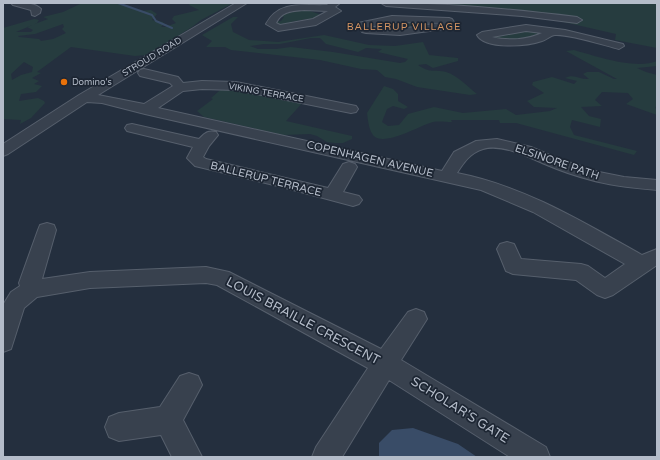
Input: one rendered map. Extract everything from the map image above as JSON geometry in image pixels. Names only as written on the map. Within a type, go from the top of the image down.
[{"type":"street","points":[[16,3],[36,9],[35,12]]},
{"type":"street","name":"STROUD ROAD","points":[[3,151],[84,98],[242,3]]},
{"type":"street","points":[[386,3],[522,13],[577,20]]},
{"type":"street","points":[[332,6],[336,11],[316,22],[278,28],[271,24],[275,15],[287,9],[332,6]]},
{"type":"street","points":[[425,6],[425,19]]},
{"type":"street","points":[[522,13],[526,28]]},
{"type":"street","points":[[392,19],[425,19],[449,21],[450,25],[400,32],[366,30],[362,25],[392,19]]},
{"type":"street","points":[[552,31],[544,37],[514,42],[501,42],[483,37],[482,35],[486,33],[526,28],[552,31],[619,46]]},
{"type":"street","points":[[144,73],[174,80],[180,87]]},
{"type":"street","name":"VIKING TERRACE","points":[[145,110],[180,87],[202,85],[236,86],[351,109]]},
{"type":"street","name":"COPENHAGEN AVENUE","points":[[84,98],[102,99],[431,174],[448,175],[503,191],[547,210],[649,259]]},
{"type":"street","points":[[132,128],[202,144],[220,126]]},
{"type":"street","name":"BALLERUP TERRACE","points":[[202,144],[196,158],[201,163],[353,200]]},
{"type":"street","name":"ELSINORE PATH","points":[[448,175],[460,155],[482,144],[497,144],[526,150],[554,162],[595,176],[624,182],[657,185]]},
{"type":"street","points":[[332,195],[349,167]]},
{"type":"street","points":[[32,289],[30,283],[48,230]]},
{"type":"street","points":[[506,249],[513,266],[581,272],[605,289],[649,259]]},
{"type":"street","name":"LOUIS BRAILLE CRESCENT","points":[[3,342],[14,305],[19,298],[32,289],[90,280],[206,275],[222,278],[385,364],[326,457]]},
{"type":"street","points":[[385,364],[416,318]]},
{"type":"street","name":"SCHOLAR'S GATE","points":[[385,364],[536,457]]},
{"type":"street","points":[[168,420],[189,385]]},
{"type":"street","points":[[119,427],[168,420]]},
{"type":"street","points":[[168,420],[188,457]]},
{"type":"green space","points":[[76,3],[118,3],[141,11],[151,10],[157,14],[152,20],[163,22],[164,24],[161,27],[165,27],[176,23],[172,19],[174,16],[199,10],[189,5],[190,3],[233,3],[201,20],[147,55],[135,56],[71,47],[37,72],[41,73],[32,78],[39,81],[34,84],[42,86],[36,92],[21,94],[19,101],[38,98],[45,103],[31,118],[20,124],[21,120],[3,119],[3,28],[34,19],[39,20],[33,25],[48,19],[43,17],[63,12],[80,4]],"holes":[[[63,24],[64,27],[62,29],[66,33],[53,39],[41,41],[39,39],[18,36],[35,34]],[[27,27],[33,30],[31,32],[16,32]],[[24,62],[33,67],[32,72],[21,75],[12,80],[11,74]]]},
{"type":"green space","points":[[397,3],[657,3],[657,48],[615,40],[616,34],[559,21],[466,7]]},
{"type":"green space","points":[[287,11],[310,11],[319,14],[320,16],[308,22],[307,19],[291,22],[291,24],[277,24],[274,22],[281,21],[284,17],[277,16]]},
{"type":"green space","points":[[233,17],[238,17],[231,24],[233,32],[249,40],[278,42],[324,35],[369,45],[395,46],[423,42],[429,55],[458,58],[458,61],[433,68],[426,64],[418,65],[429,70],[446,72],[458,78],[477,94],[470,95],[417,87],[396,79],[385,77],[377,70],[361,69],[320,60],[231,50],[225,47],[206,47],[212,41],[202,35]],"holes":[[[311,38],[320,38],[326,44],[358,52],[366,48],[382,49],[378,52],[408,59],[405,62],[400,63],[291,47],[258,49],[250,46],[280,44]]]},
{"type":"green space","points":[[397,20],[400,22],[418,20],[430,21],[430,23],[388,29],[372,28],[365,25],[380,25]]},
{"type":"green space","points":[[527,31],[542,32],[544,34],[531,38],[517,39],[490,37],[492,35]]},
{"type":"green space","points":[[574,50],[627,63],[638,64],[657,61],[657,66],[637,68],[657,75],[657,105],[655,108],[657,109],[657,115],[626,104],[633,99],[628,93],[602,92],[595,100],[602,106],[581,107],[589,116],[601,119],[600,127],[572,120],[570,127],[574,135],[637,151],[634,155],[516,123],[500,123],[499,120],[451,120],[452,122],[433,122],[397,136],[383,139],[377,138],[372,134],[368,123],[367,113],[384,86],[393,89],[398,94],[398,101],[408,107],[404,109],[393,106],[387,109],[382,122],[388,126],[399,125],[408,114],[434,107],[463,113],[506,109],[516,115],[550,111],[557,108],[534,107],[527,101],[544,93],[532,85],[533,82],[552,77],[574,84],[577,81],[565,78],[574,76],[589,79],[583,74],[587,72],[599,72],[617,79],[566,51]]},
{"type":"green space","points":[[225,86],[305,100],[286,121],[352,136],[352,139],[343,143],[335,143],[327,142],[310,134],[283,135],[204,117],[197,111],[213,99],[211,98]]},
{"type":"water","points":[[413,428],[458,444],[477,457],[379,457],[379,443],[392,430]]},
{"type":"waterway","points":[[118,3],[152,15],[156,21],[172,28]]},
{"type":"place","name":"Domino's","points":[[64,82]]},
{"type":"district","name":"BALLERUP VILLAGE","points":[[404,27]]}]
